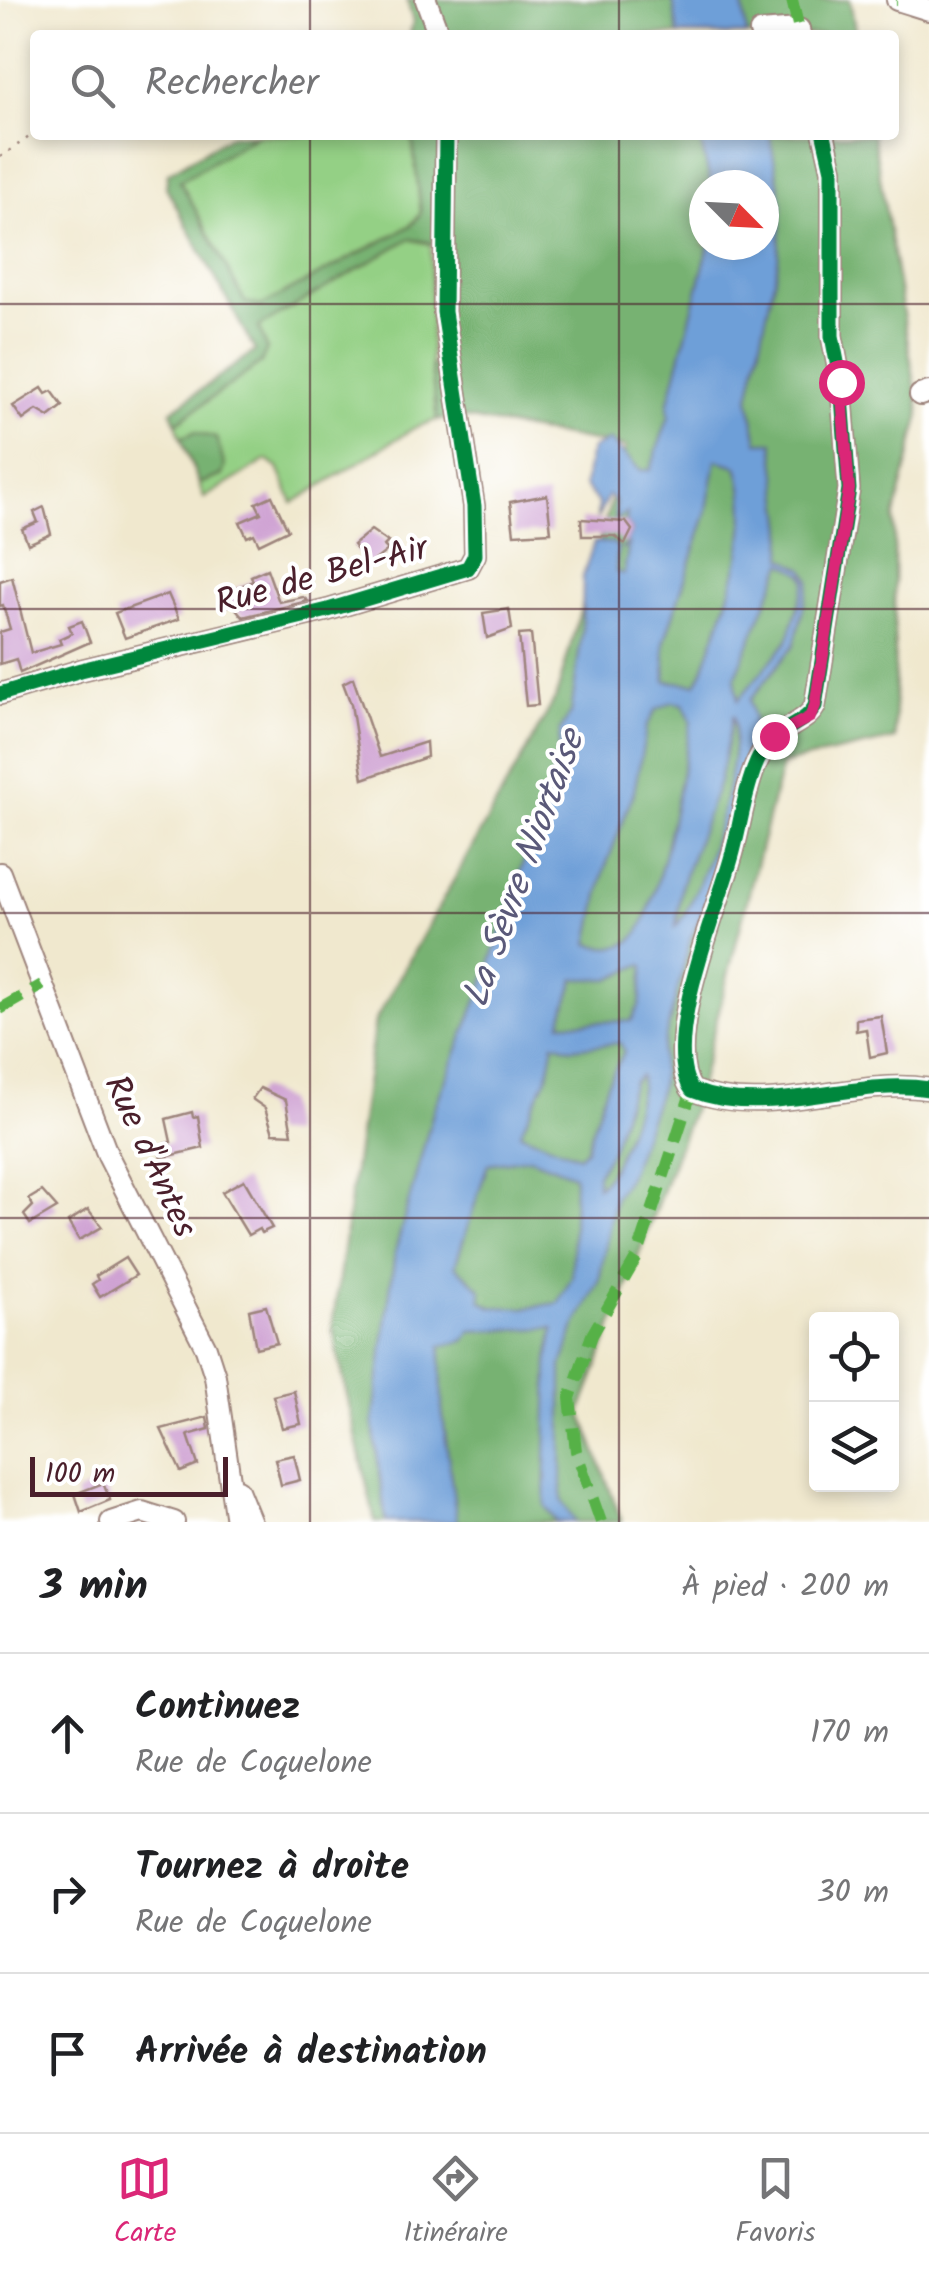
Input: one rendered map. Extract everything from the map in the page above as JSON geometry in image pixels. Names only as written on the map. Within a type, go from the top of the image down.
[{"type":"street","points":[[426,0],[437,30]]},
{"type":"street","points":[[897,0],[929,10]]},
{"type":"street","name":"Rue de Bel-Air","points":[[0,694],[81,670],[328,610],[468,568],[475,554],[471,474],[444,312],[446,140]]},
{"type":"street","points":[[825,140],[832,170],[832,336],[848,452],[844,537],[815,706],[810,717],[774,736],[756,764],[697,963],[686,1025],[684,1077],[692,1090],[736,1099],[892,1083],[929,1089]]},
{"type":"street","name":"Rue d'Antes","points":[[0,873],[108,1156],[206,1348],[215,1376],[236,1522]]},
{"type":"street","name":"Rue d'Antes","points":[[230,1470],[251,1522]]},
{"type":"street","points":[[111,1522],[142,1512],[174,1522]]},
{"type":"path","points":[[0,157],[30,137]]},
{"type":"green space","points":[[407,0],[850,0],[855,30],[411,30],[413,21]]},
{"type":"green space","points":[[223,140],[249,140],[180,181],[245,302],[261,306],[412,225],[421,213],[413,140],[874,140],[920,414],[894,519],[895,739],[782,764],[696,1100],[581,1411],[622,1522],[375,1522],[332,1328],[375,1021],[556,697],[626,447],[465,418],[437,420],[431,367],[441,360],[447,245],[409,239],[259,327],[267,349],[261,363],[176,423],[171,411],[255,351],[166,187],[168,173]]},
{"type":"green space","points":[[249,140],[413,140],[421,213],[411,225],[261,306],[245,303],[180,181]]},
{"type":"green space","points":[[409,239],[431,244],[431,367],[437,420],[416,427],[293,503],[278,468],[267,460],[204,498],[199,484],[221,476],[194,432],[181,438],[176,423],[261,363],[258,327]]},
{"type":"green space","points":[[194,432],[216,438],[225,467],[222,475],[199,484],[181,438]]},
{"type":"water","points":[[673,0],[742,0],[746,30],[677,30]]},
{"type":"water","points":[[700,140],[771,140],[776,170],[707,170]]},
{"type":"water","points":[[779,187],[782,205],[779,248]]},
{"type":"water","name":"La Sèvre Niortaise","points":[[705,260],[778,260],[749,397],[758,442],[773,442],[784,529],[783,558],[804,569],[810,581],[794,645],[750,700],[754,720],[731,832],[723,865],[691,938],[662,1051],[661,1086],[628,1177],[615,1197],[599,1281],[575,1327],[562,1366],[562,1501],[576,1522],[557,1522],[545,1506],[548,1360],[554,1328],[471,1331],[464,1341],[441,1346],[442,1409],[457,1522],[386,1522],[373,1423],[395,1252],[434,1109],[483,986],[558,756],[560,731],[571,713],[582,631],[583,576],[594,542],[614,543],[618,548],[616,572],[624,574],[628,549],[621,548],[629,545],[626,542],[632,530],[626,522],[627,513],[615,520],[615,501],[608,496],[597,519],[598,503],[584,486],[591,449],[610,440],[640,470],[650,470],[669,416],[668,405]],"holes":[[[716,460],[737,466],[743,492],[744,518],[736,571],[696,684],[666,681],[664,643],[706,515]],[[783,563],[803,574],[806,581],[787,642],[738,700],[735,678]],[[672,702],[683,704],[691,721],[652,901],[642,925],[628,943],[606,947],[589,944],[604,871],[634,792],[647,726],[656,710]],[[733,715],[732,761],[719,824],[698,885],[676,926],[682,883],[719,782]],[[644,966],[640,1004],[631,1021],[561,1023],[575,979],[610,979]],[[554,1043],[571,1048],[621,1043],[624,1052],[607,1084],[586,1149],[579,1156],[520,1133],[548,1075]],[[640,1076],[627,1133],[612,1168],[597,1187],[597,1174],[612,1149],[633,1082]],[[530,1158],[574,1175],[572,1277],[558,1303],[492,1307],[481,1301],[481,1289],[455,1266],[488,1164]]]},
{"type":"building","points":[[42,388],[46,394],[52,391],[63,406],[49,417],[37,410],[23,420],[13,406]]},
{"type":"building","points":[[547,495],[551,532],[514,534],[510,502]]},
{"type":"building","points":[[272,496],[288,530],[259,544],[254,534],[247,537],[240,522],[261,513],[256,503]]},
{"type":"building","points":[[44,507],[51,534],[28,544],[22,529],[38,522],[34,512]]},
{"type":"building","points":[[581,519],[626,522],[632,530],[625,544],[614,536],[582,536]]},
{"type":"building","points":[[371,530],[388,542],[384,546],[388,550],[369,565],[353,545]]},
{"type":"building","points":[[267,569],[279,602],[303,597],[308,601],[243,617],[232,604],[226,607],[220,595],[253,581],[251,576]]},
{"type":"building","points":[[12,577],[31,653],[61,644],[59,639],[72,633],[69,626],[82,621],[90,642],[20,673],[16,659],[0,664],[0,632],[10,629],[3,605],[0,606],[0,581]]},
{"type":"building","points":[[168,594],[179,619],[125,638],[115,613]]},
{"type":"building","points":[[509,609],[512,629],[487,638],[483,613]]},
{"type":"building","points":[[531,634],[538,705],[526,706],[519,635]]},
{"type":"building","points":[[353,678],[380,757],[426,742],[427,757],[363,779],[351,704],[343,683]]},
{"type":"building","points":[[881,1016],[887,1053],[870,1057],[866,1029],[856,1031],[856,1019]]},
{"type":"building","points":[[260,1088],[286,1100],[292,1134],[273,1133],[265,1108],[252,1099]]},
{"type":"building","points":[[192,1112],[193,1117],[198,1116],[203,1148],[161,1158],[158,1145],[171,1142],[166,1119]]},
{"type":"building","points":[[244,1180],[272,1228],[261,1233],[259,1229],[248,1235],[222,1192]]},
{"type":"building","points":[[42,1191],[57,1208],[30,1224],[24,1215],[33,1206],[29,1199]]},
{"type":"building","points":[[88,1209],[102,1227],[79,1240],[68,1222]]},
{"type":"building","points":[[125,1258],[136,1275],[100,1297],[92,1284],[98,1280],[96,1276]]},
{"type":"building","points":[[266,1306],[277,1343],[256,1348],[249,1310]]},
{"type":"building","points":[[294,1391],[301,1424],[282,1428],[273,1396]]},
{"type":"building","points":[[207,1417],[209,1429],[188,1435],[198,1465],[181,1472],[161,1429]]},
{"type":"building","points":[[294,1455],[300,1480],[281,1485],[275,1459]]},
{"type":"building","points":[[103,1483],[110,1500],[81,1512],[75,1494]]},
{"type":"marked path","points":[[792,0],[799,29]]},
{"type":"marked path","points":[[0,1009],[42,985]]},
{"type":"marked path","points":[[601,1522],[576,1451],[570,1398],[592,1335],[637,1257],[692,1090]]},
{"type":"cycle path","points":[[0,694],[81,670],[328,610],[468,568],[475,555],[474,506],[444,312],[446,140]]},
{"type":"cycle path","points":[[825,140],[832,170],[832,336],[841,383],[849,489],[815,706],[771,741],[753,773],[694,977],[683,1042],[684,1069],[692,1090],[749,1101],[870,1088],[929,1089]]},
{"type":"route","points":[[774,736],[810,717],[815,706],[849,489],[841,382]]}]
